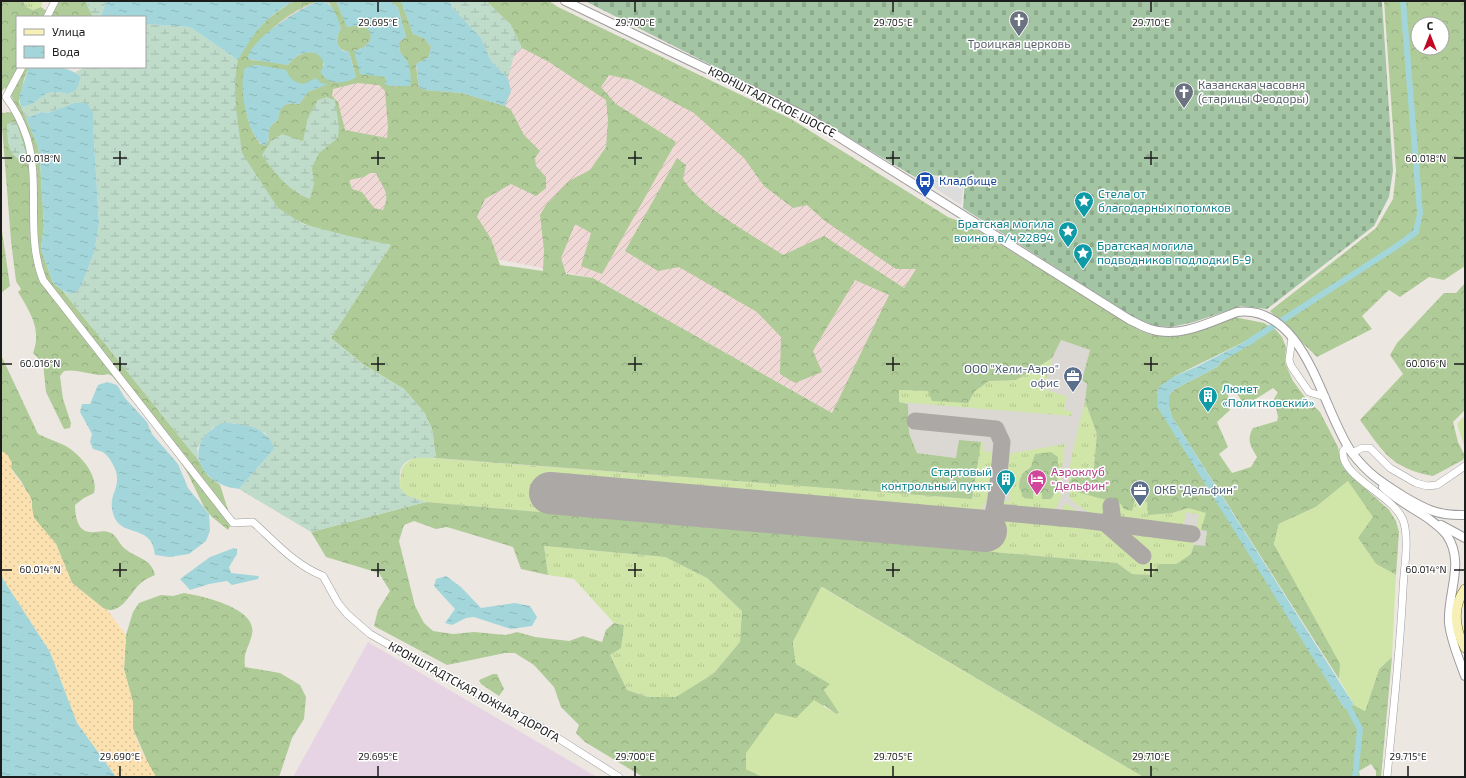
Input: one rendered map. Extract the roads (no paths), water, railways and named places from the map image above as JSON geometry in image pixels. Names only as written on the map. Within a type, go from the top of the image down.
[{"type":"main road","points":[[1465,589],[1460,597],[1456,618],[1458,634],[1465,648]]},
{"type":"street","points":[[48,16],[55,1]]},
{"type":"street","name":"КРОНШТАДТСКОЕ ШОССЕ","points":[[565,1],[807,117],[1130,320],[1149,329],[1171,332],[1184,331],[1244,311],[1264,315],[1274,320],[1292,338],[1305,356],[1339,431],[1352,453],[1371,476],[1439,514],[1465,521]]},
{"type":"street","name":"КРОНШТАДТСКАЯ ЮЖНАЯ ДОРОГА","points":[[21,68],[6,97],[18,116],[27,138],[31,162],[36,258],[43,280],[233,523],[253,522],[286,553],[310,571],[323,576],[347,614],[370,634],[539,726],[619,777]]},
{"type":"street","points":[[1292,338],[1289,360],[1291,366],[1309,392],[1324,397]]},
{"type":"street","points":[[1348,446],[1344,451],[1345,460],[1365,484],[1393,504],[1399,512],[1405,533],[1400,642],[1387,777]]},
{"type":"street","points":[[1352,453],[1362,448],[1370,448],[1390,468],[1416,483],[1427,486],[1437,485],[1465,466]]},
{"type":"street","points":[[1371,476],[1393,497],[1465,538]]},
{"type":"street","points":[[1439,514],[1465,515]]},
{"type":"street","points":[[1428,518],[1448,536],[1457,556],[1458,574],[1449,622],[1452,638],[1465,676]]},
{"type":"water","points":[[106,1],[294,1],[275,13],[261,26],[238,60],[190,27],[146,24],[146,16],[101,16]]},
{"type":"water","points":[[320,1],[325,2],[332,7],[336,15],[341,29],[337,38],[337,43],[343,51],[349,52],[356,77],[344,82],[333,82],[326,79],[320,72],[324,66],[322,59],[314,53],[308,52],[297,56],[288,65],[248,59],[250,52],[266,34],[290,16]]},
{"type":"water","points":[[336,1],[391,1],[398,8],[406,37],[399,42],[399,50],[409,66],[411,78],[410,86],[390,86],[385,84],[385,77],[360,74],[354,51],[363,47],[370,41],[370,33],[364,25],[347,27]]},
{"type":"water","points":[[401,1],[450,1],[452,7],[481,38],[491,61],[508,78],[511,91],[505,106],[462,93],[425,90],[419,87],[416,64],[429,57],[431,47],[424,38],[413,34]]},
{"type":"water","points":[[258,65],[286,70],[291,78],[303,84],[316,78],[321,83],[328,84],[308,92],[299,104],[290,103],[284,106],[280,111],[278,120],[270,127],[269,139],[266,145],[263,145],[257,139],[253,131],[244,99],[244,70],[249,66]]},
{"type":"water","points":[[29,68],[63,68],[76,73],[81,77],[76,90],[67,94],[51,92],[28,106],[21,107],[19,96]]},
{"type":"water","points":[[74,103],[86,103],[94,115],[93,125],[99,224],[94,253],[82,284],[77,291],[70,294],[53,283],[41,249],[44,226],[40,161],[38,146],[26,118],[41,112],[48,113]]},
{"type":"water","points":[[1252,338],[1255,342],[1222,361],[1217,367],[1175,389],[1169,395],[1169,407],[1172,417],[1354,705],[1344,708],[1158,408],[1157,392],[1160,386],[1175,376],[1198,366]]},
{"type":"water","points":[[107,382],[117,385],[125,398],[147,422],[152,434],[178,464],[188,488],[209,514],[210,531],[206,541],[189,554],[169,557],[155,555],[153,545],[148,538],[143,534],[123,527],[118,523],[114,516],[112,510],[112,500],[117,482],[116,471],[106,455],[93,449],[90,442],[92,434],[80,412],[82,404],[90,404],[98,385]]},
{"type":"water","points":[[222,423],[245,425],[260,431],[271,442],[274,449],[239,489],[225,486],[214,480],[205,472],[200,462],[198,452],[201,442],[209,432]]},
{"type":"water","points":[[234,548],[237,549],[237,554],[229,567],[231,573],[259,576],[258,579],[232,585],[227,581],[209,584],[190,590],[180,579],[210,557]]},
{"type":"water","points":[[1,576],[50,652],[77,723],[116,777],[1,777]]},
{"type":"water","points":[[446,576],[461,587],[481,608],[515,603],[530,606],[537,617],[532,626],[511,629],[474,617],[466,618],[452,625],[445,623],[455,609],[434,586],[436,579]]},
{"type":"waterway","points":[[1247,343],[1397,246],[1416,232],[1420,213],[1403,1]]},
{"type":"waterway","points":[[1345,700],[1360,729],[1355,777]]},
{"type":"place","name":"Троицкая церковь","points":[[1019,37]]},
{"type":"place","name":"Казанская часовня (старицы Феодоры)","points":[[1184,109]]},
{"type":"place","name":"Кладбище","points":[[925,198]]},
{"type":"place","name":"Стела от благодарных потомков","points":[[1084,218]]},
{"type":"place","name":"Братская могила воинов в/ч 22894","points":[[1068,248]]},
{"type":"place","name":"Братская могила подводников подлодки Б-9","points":[[1083,270]]},
{"type":"place","name":"ООО \"Хели-Аэро\" офис","points":[[1073,393]]},
{"type":"place","name":"Люнет «Политковский»","points":[[1208,413]]},
{"type":"place","name":"Стартовый контрольный пункт","points":[[1006,496]]},
{"type":"place","name":"Аэроклуб \"Дельфин\"","points":[[1037,496]]},
{"type":"place","name":"ОКБ \"Дельфин\"","points":[[1140,507]]}]
